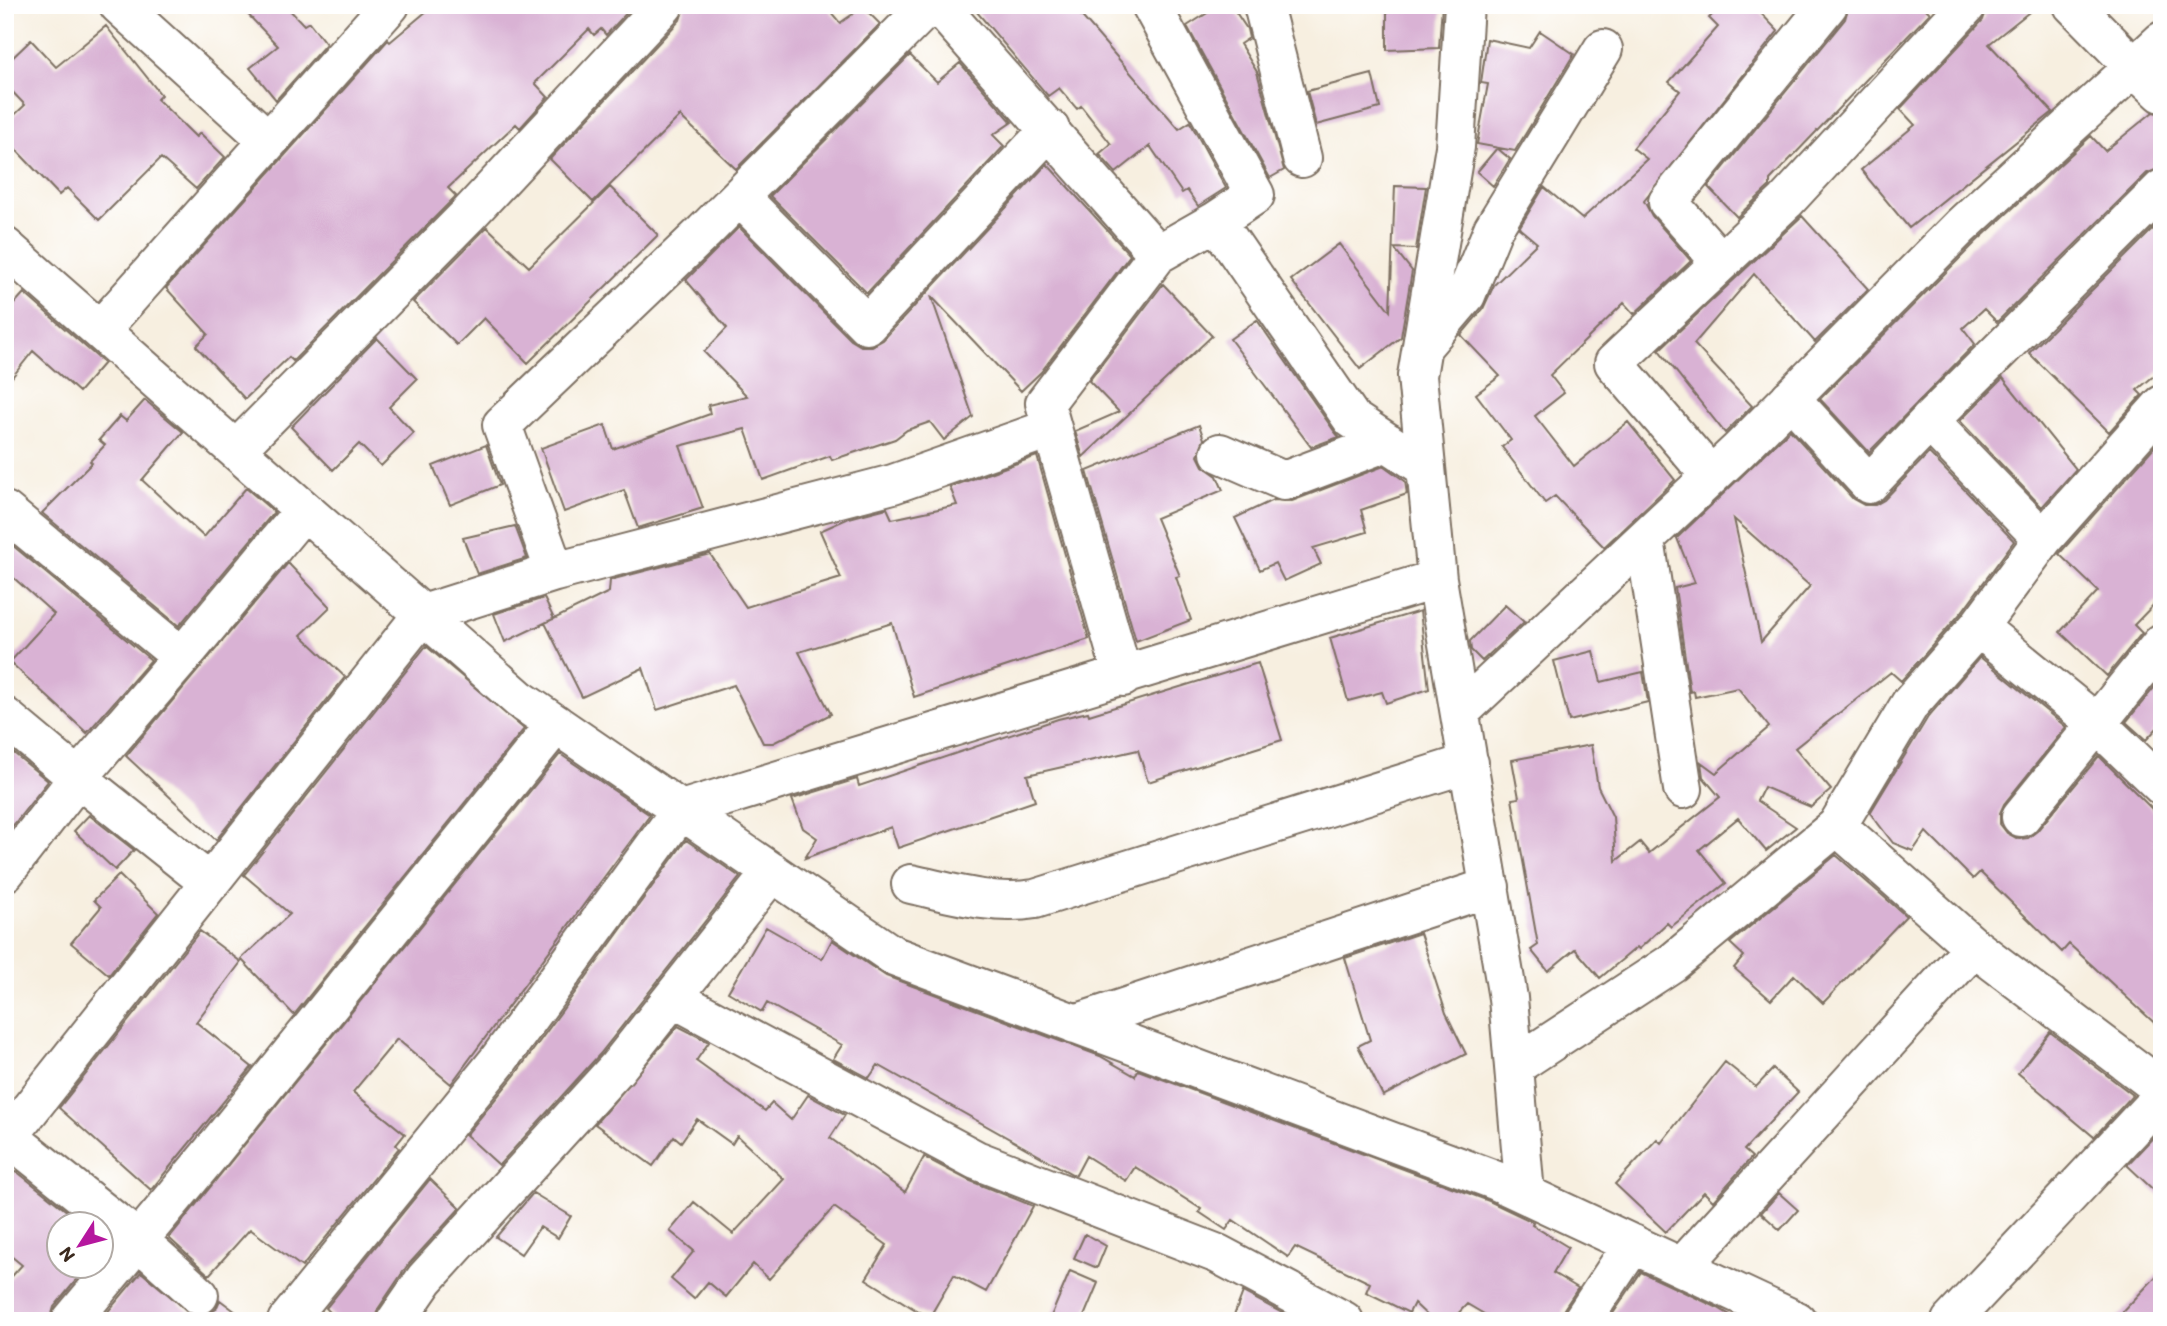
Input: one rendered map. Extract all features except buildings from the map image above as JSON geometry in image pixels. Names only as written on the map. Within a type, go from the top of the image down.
[{"type":"street","points":[[119,5],[268,141]]},
{"type":"street","points":[[236,450],[467,216],[664,5]]},
{"type":"street","points":[[555,572],[502,425],[740,197],[929,5]]},
{"type":"street","points":[[938,5],[1158,254]]},
{"type":"street","points":[[1123,677],[1045,403],[1158,254],[1255,195],[1152,5]]},
{"type":"street","points":[[1263,5],[1302,158]]},
{"type":"street","points":[[1464,5],[1455,147],[1418,376],[1437,579],[1508,998],[1516,1065],[1525,1194]]},
{"type":"street","points":[[1721,262],[1668,202],[1828,5]]},
{"type":"street","points":[[1710,475],[1614,363],[1786,201],[1967,5]]},
{"type":"street","points":[[2073,5],[2162,93]]},
{"type":"street","points":[[100,330],[268,141],[371,12]]},
{"type":"street","points":[[1460,712],[1646,539],[1961,226],[2162,41]]},
{"type":"street","points":[[1422,346],[1466,295],[1493,229],[1603,49]]},
{"type":"street","points":[[740,197],[867,325],[1050,129]]},
{"type":"street","points":[[1790,398],[1869,484],[2162,190]]},
{"type":"street","points":[[1216,221],[1352,419],[1426,468]]},
{"type":"street","points":[[12,267],[100,330],[519,699],[894,956],[1497,1181],[1797,1321]]},
{"type":"street","points":[[1516,1065],[1672,963],[1837,826],[1910,704],[1978,626],[2043,539],[2162,405]]},
{"type":"street","points":[[1929,421],[2043,539]]},
{"type":"street","points":[[199,1295],[138,1240],[6,1137],[423,614],[555,572],[893,484],[1052,428]]},
{"type":"street","points":[[1220,453],[1284,481],[1387,442]]},
{"type":"street","points":[[5,872],[78,778],[304,509]]},
{"type":"street","points":[[5,511],[182,657]]},
{"type":"street","points":[[1646,539],[1683,789]]},
{"type":"street","points":[[287,1321],[497,1062],[681,810],[1437,579]]},
{"type":"street","points":[[1978,626],[2096,723],[2162,786]]},
{"type":"street","points":[[2021,817],[2162,643]]},
{"type":"street","points":[[5,717],[210,883]]},
{"type":"street","points":[[71,1321],[556,724]]},
{"type":"street","points":[[911,884],[986,901],[1010,903],[1035,899],[1469,763]]},
{"type":"street","points":[[1837,826],[1974,947],[2162,1089]]},
{"type":"street","points":[[396,1321],[425,1279],[617,1068],[772,872]]},
{"type":"street","points":[[1075,1024],[1490,887]]},
{"type":"street","points":[[1682,1267],[1974,947]]},
{"type":"street","points":[[673,998],[976,1160],[1218,1254],[1344,1321]]},
{"type":"street","points":[[1951,1321],[2162,1096]]},
{"type":"street","points":[[1582,1321],[1633,1244]]}]
